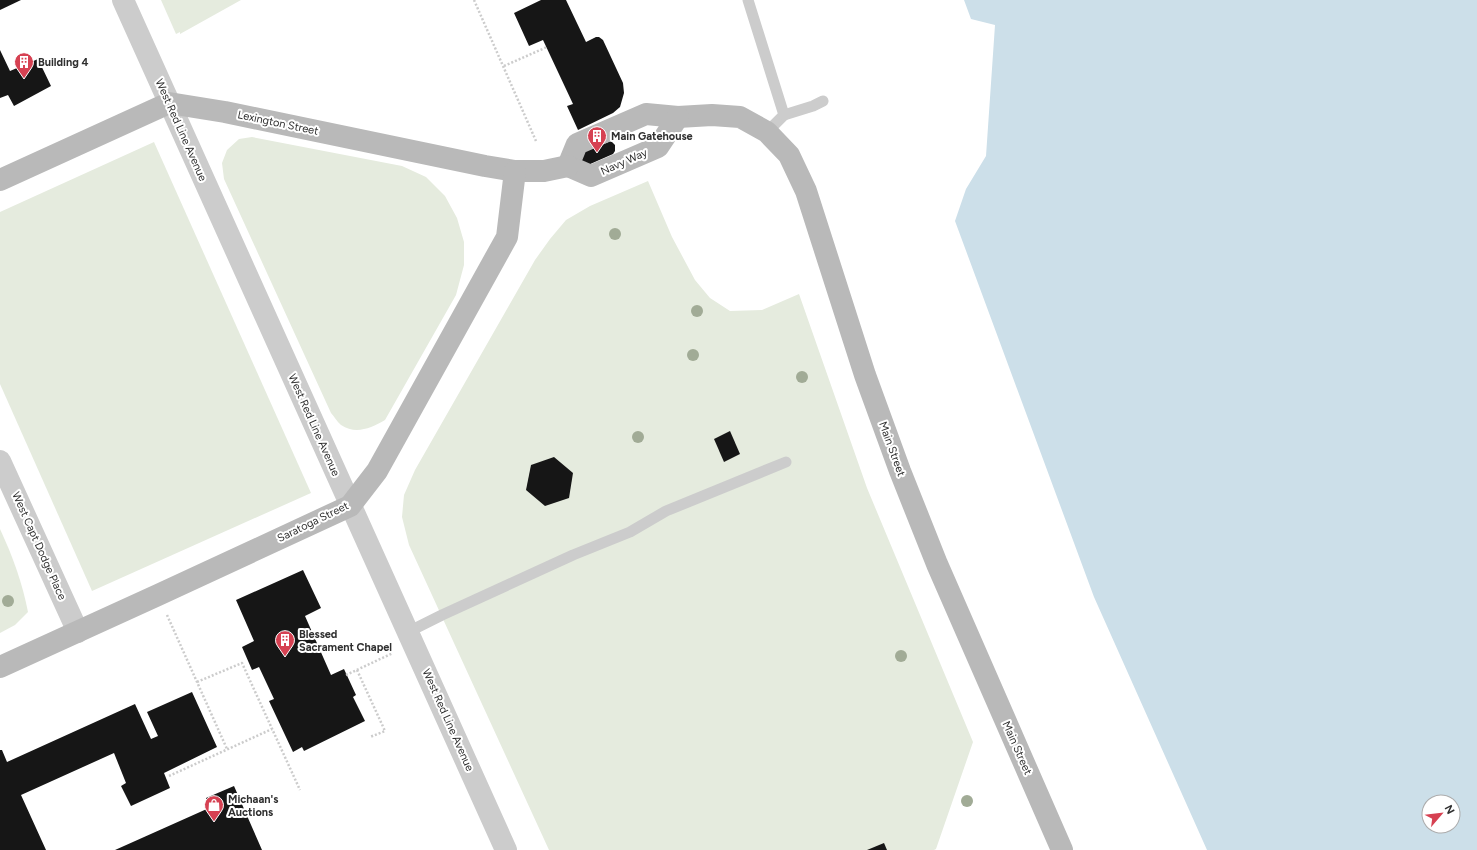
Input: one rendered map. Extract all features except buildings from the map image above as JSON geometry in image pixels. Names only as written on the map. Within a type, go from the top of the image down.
[{"type":"street","name":"West Red Line Avenue","points":[[123,0],[506,850]]},
{"type":"street","name":"Lexington Street","points":[[169,103],[225,112],[485,166],[516,171],[544,171],[568,166]]},
{"type":"street","points":[[0,180],[169,103]]},
{"type":"street","points":[[568,166],[577,144],[646,114],[678,117]]},
{"type":"street","name":"Main Street","points":[[678,117],[712,115],[740,117],[767,132],[789,155],[806,190],[865,375],[900,471],[952,601],[1062,850]]},
{"type":"street","name":"Navy Way","points":[[568,166],[591,176],[658,147],[678,117]]},
{"type":"street","name":"Saratoga Street","points":[[0,667],[158,596],[350,506],[377,471],[507,237],[516,171]]},
{"type":"street","name":"West Capt Dodge Place","points":[[0,461],[78,632]]},
{"type":"lane","points":[[748,0],[784,115]]},
{"type":"lane","points":[[767,132],[784,115],[813,106],[823,101]]},
{"type":"lane","points":[[411,638],[442,615],[573,555],[630,532],[666,511],[786,462]]},
{"type":"path","points":[[474,0],[536,140]]},
{"type":"path","points":[[504,66],[547,47]]},
{"type":"path","points":[[158,596],[227,749]]},
{"type":"path","points":[[346,674],[357,670],[411,638]]},
{"type":"path","points":[[198,682],[242,663],[300,790]]},
{"type":"path","points":[[357,670],[385,731],[370,737]]},
{"type":"path","points":[[169,776],[272,729]]},
{"type":"shaded area","points":[[161,0],[241,0],[180,34],[180,32],[176,34]]},
{"type":"shaded area","points":[[252,137],[402,166],[426,177],[445,196],[457,218],[464,242],[464,265],[456,295],[385,420],[374,426],[352,430],[341,425],[331,413],[224,179],[222,163],[227,150],[239,139]]},
{"type":"shaded area","points":[[154,142],[311,493],[92,591],[0,384],[0,212]]},
{"type":"shaded area","points":[[648,181],[672,237],[695,280],[710,298],[730,311],[762,310],[799,294],[867,488],[973,742],[936,849],[934,850],[549,850],[409,545],[402,517],[404,495],[415,470],[535,260],[566,220],[590,206]]},
{"type":"shaded area","points":[[0,529],[17,570],[28,612],[15,625],[0,633]]},
{"type":"water","points":[[964,0],[1477,0],[1477,850],[1207,850],[1094,597],[955,221],[966,189],[986,156],[995,25],[971,19]]},
{"type":"place","name":"Building 4","points":[[24,79]]},
{"type":"place","name":"Main Gatehouse","points":[[597,153]]},
{"type":"place","name":"Blessed Sacrament Chapel","points":[[285,657]]},
{"type":"place","name":"Michaan's Auctions","points":[[214,822]]}]
